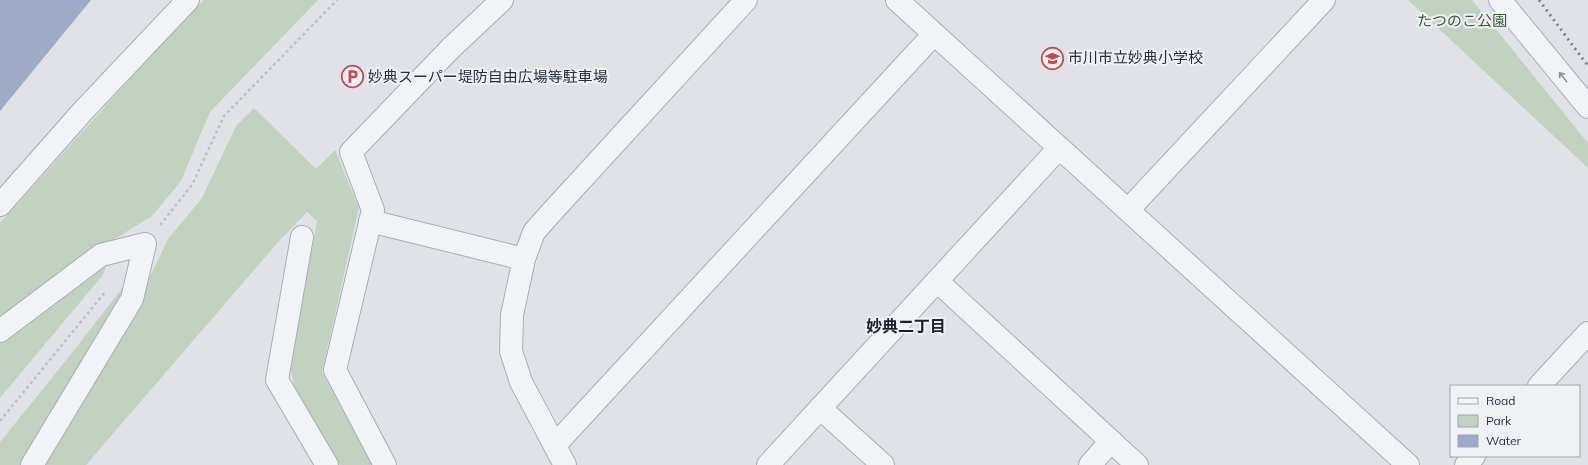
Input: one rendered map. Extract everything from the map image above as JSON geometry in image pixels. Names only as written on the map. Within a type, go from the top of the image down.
[{"type":"street","points":[[0,205],[83,111],[188,0]]},
{"type":"street","points":[[385,465],[336,370],[372,210],[351,152],[451,48],[502,0]]},
{"type":"street","points":[[565,465],[521,382],[511,351],[512,315],[524,259],[534,232],[746,0]]},
{"type":"street","points":[[897,0],[1408,465]]},
{"type":"street","points":[[1128,210],[1324,0]]},
{"type":"street","points":[[1500,0],[1588,107]]},
{"type":"street","points":[[555,445],[934,34]]},
{"type":"street","points":[[768,465],[1059,148]]},
{"type":"street","points":[[370,222],[524,259]]},
{"type":"street","points":[[302,237],[277,380],[327,465]]},
{"type":"street","points":[[0,331],[101,255],[146,244],[132,299],[32,465]]},
{"type":"street","points":[[937,281],[1137,465]]},
{"type":"street","points":[[1540,385],[1588,333]]},
{"type":"street","points":[[820,408],[882,465]]},
{"type":"street","points":[[1090,465],[1111,441]]},
{"type":"street","points":[[1466,465],[1473,457]]},
{"type":"path","points":[[146,244],[192,185],[224,116],[337,0]]},
{"type":"path","points":[[0,421],[111,285]]},
{"type":"green space","points":[[204,0],[318,0],[210,112],[181,181],[152,216],[92,253],[0,323],[0,223],[147,60]]},
{"type":"green space","name":"たつのこ公園","points":[[1408,0],[1472,0],[1588,143],[1588,168]]},
{"type":"green space","points":[[254,108],[316,169],[335,150],[359,208],[322,372],[372,465],[340,465],[294,386],[290,368],[317,221],[307,212],[279,241],[86,465],[40,465],[134,310],[168,239],[202,198],[236,126]]},
{"type":"green space","points":[[107,265],[102,276],[0,398],[0,341],[97,269]]},
{"type":"green space","points":[[127,282],[124,300],[26,465],[0,465],[0,442]]},
{"type":"water","points":[[0,0],[91,0],[0,111]]},
{"type":"railway","points":[[1539,0],[1588,66]]},
{"type":"place","name":"市川市立妙典小学校","points":[[1053,58]]},
{"type":"place","name":"妙典スーパー堤防自由広場等駐車場","points":[[352,77]]},
{"type":"district","name":"妙典二丁目","points":[[906,326]]}]
